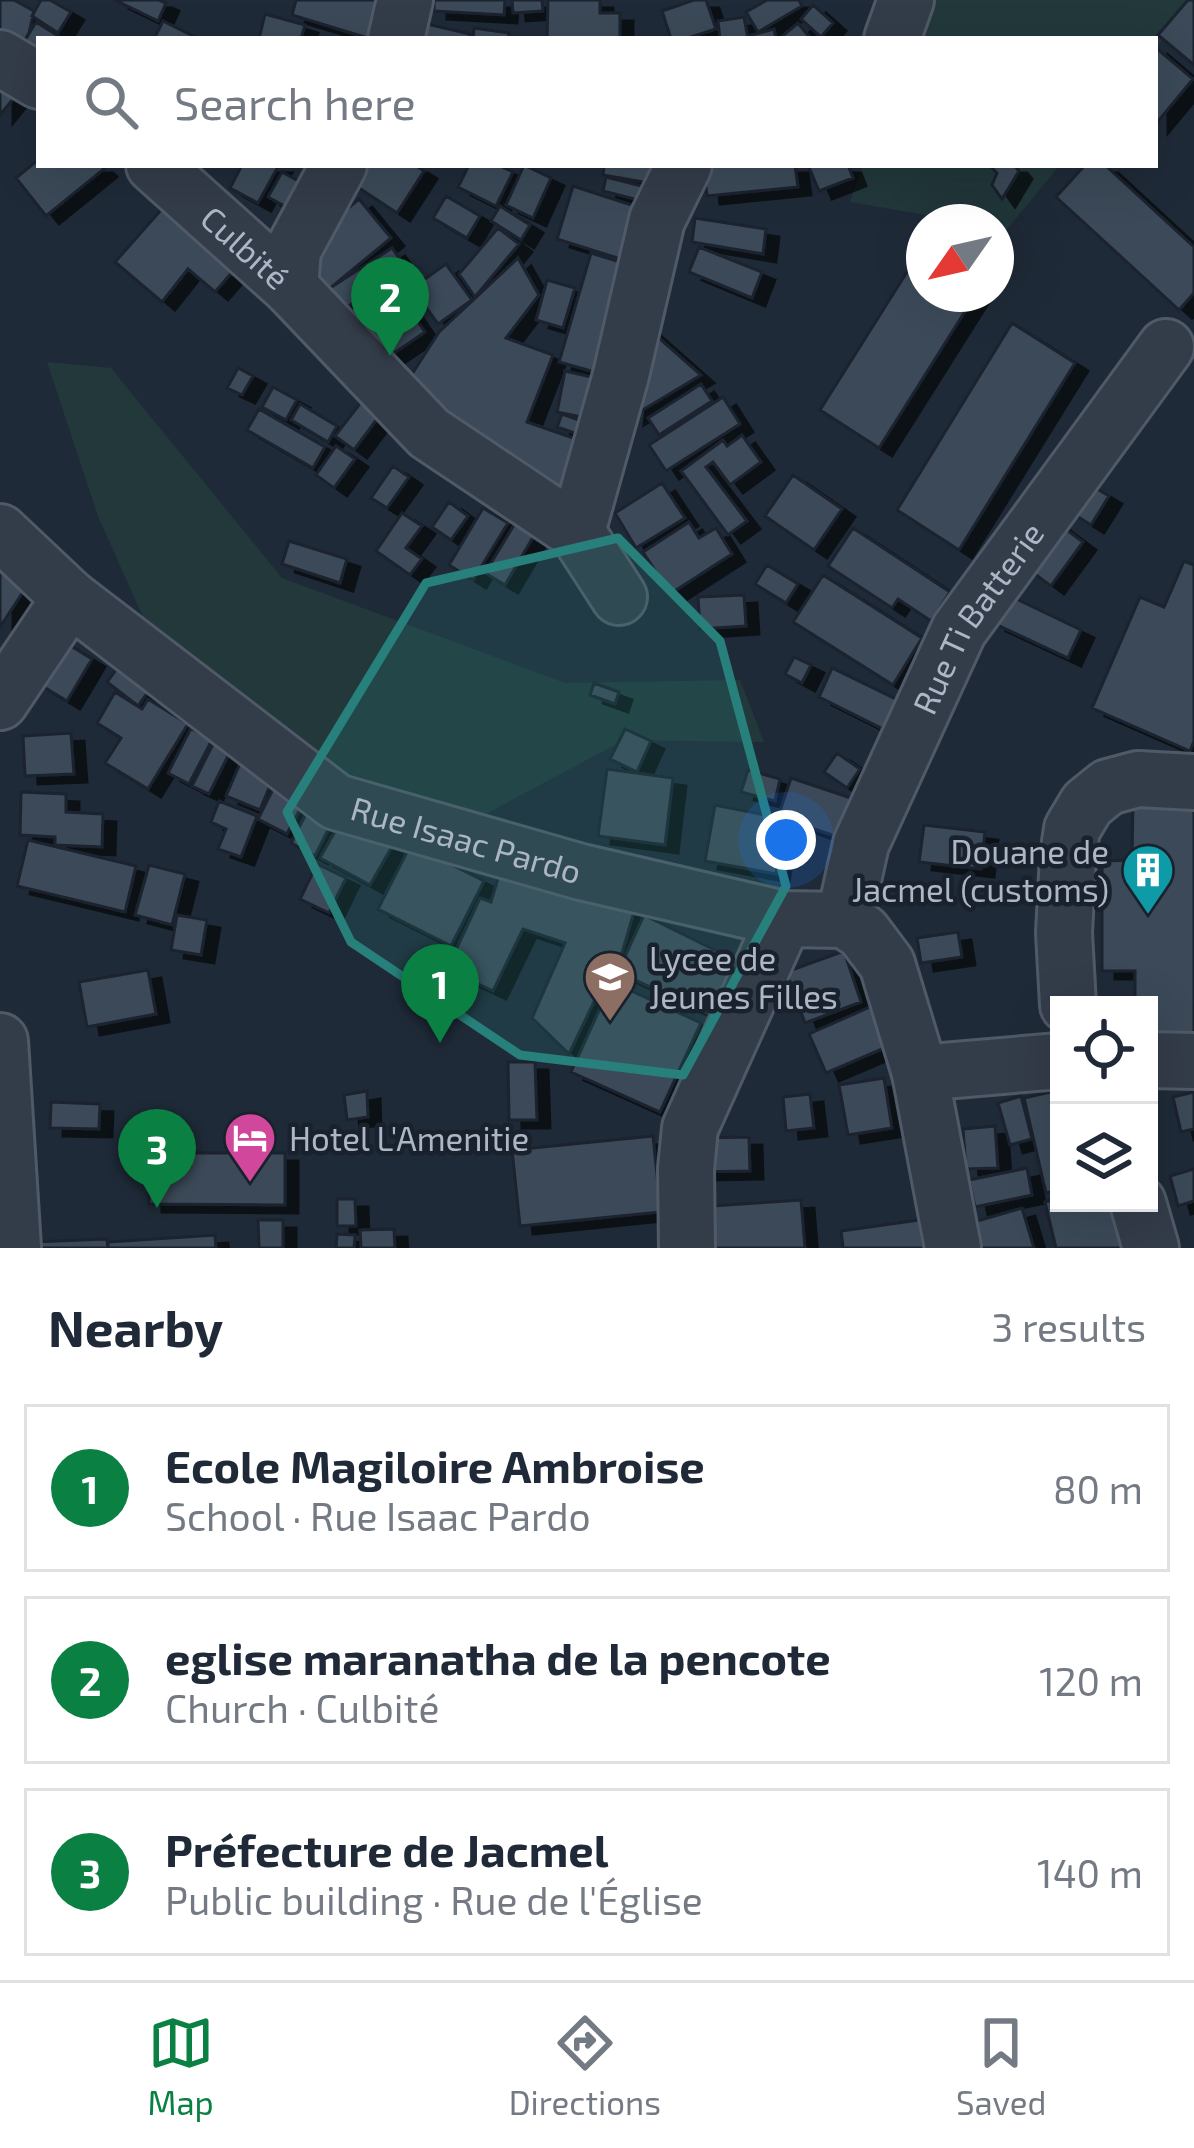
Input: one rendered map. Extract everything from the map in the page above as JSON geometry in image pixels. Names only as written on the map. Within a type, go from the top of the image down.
[{"type":"street","points":[[397,36],[405,0]]},
{"type":"street","points":[[893,36],[906,0]]},
{"type":"street","points":[[0,58],[36,79]]},
{"type":"street","name":"Culbité","points":[[157,168],[290,287]]},
{"type":"street","name":"Culbité","points":[[290,287],[293,250],[337,168]]},
{"type":"street","points":[[577,532],[622,375],[657,220],[683,168]]},
{"type":"street","points":[[290,287],[429,433],[577,532],[619,597]]},
{"type":"street","name":"Rue Ti Batterie","points":[[844,920],[861,844],[959,630],[1166,347]]},
{"type":"street","name":"Rue Isaac Pardo","points":[[0,532],[70,598],[336,802],[581,872],[784,919],[844,920]]},
{"type":"street","points":[[0,702],[70,598]]},
{"type":"street","points":[[1068,996],[1064,933],[1072,829],[1087,804],[1108,788],[1138,779],[1194,782]]},
{"type":"street","points":[[687,1248],[690,1127],[784,919]]},
{"type":"street","points":[[844,920],[863,932],[887,964],[920,1072],[952,1248]]},
{"type":"street","points":[[0,1041],[4,1168],[14,1248]]},
{"type":"street","points":[[1158,1060],[1194,1061]]},
{"type":"street","points":[[920,1072],[1050,1062]]},
{"type":"street","points":[[1141,1212],[1151,1248]]},
{"type":"highlighted area","points":[[618,538],[720,641],[786,886],[683,1075],[520,1055],[351,942],[287,812],[426,583]]},
{"type":"green space","points":[[921,0],[1194,0],[1158,45],[1158,36],[908,36]]},
{"type":"green space","points":[[862,168],[1058,168],[1014,221],[1014,204],[906,204],[906,212],[850,202]]},
{"type":"green space","points":[[47,362],[111,368],[282,578],[565,683],[740,680],[764,742],[624,740],[469,823],[359,793],[147,626],[98,516]]},
{"type":"building","points":[[0,0],[14,0],[34,11],[18,52],[0,40]]},
{"type":"building","points":[[41,0],[71,12],[58,33],[32,16]]},
{"type":"building","points":[[115,0],[159,0],[166,3],[158,21]]},
{"type":"building","points":[[296,0],[382,0],[372,36],[292,15]]},
{"type":"building","points":[[434,0],[505,0],[504,15],[434,11]]},
{"type":"building","points":[[512,0],[542,0],[543,11],[513,13]]},
{"type":"building","points":[[548,0],[600,0],[600,13],[620,13],[620,36],[547,36]]},
{"type":"building","points":[[706,0],[716,29],[694,36],[670,36],[662,11]]},
{"type":"building","points":[[767,0],[799,0],[802,6],[758,32],[746,12]]},
{"type":"building","points":[[1188,0],[1194,0],[1194,65],[1158,35]]},
{"type":"building","points":[[813,5],[833,23],[820,36],[801,19]]},
{"type":"building","points":[[265,14],[305,25],[302,36],[260,36]]},
{"type":"building","points":[[744,17],[747,36],[720,36],[718,21]]},
{"type":"building","points":[[163,21],[193,36],[156,36]]},
{"type":"building","points":[[36,22],[58,36],[36,36],[36,63],[18,52]]},
{"type":"building","points":[[423,23],[470,34],[470,36],[421,36]]},
{"type":"building","points":[[798,23],[809,36],[782,36]]},
{"type":"building","points":[[474,28],[509,33],[508,36],[473,36]]},
{"type":"building","points":[[774,29],[775,36],[748,36]]},
{"type":"building","points":[[1158,50],[1193,79],[1158,121]]},
{"type":"building","points":[[0,86],[14,98],[0,115]]},
{"type":"building","points":[[36,161],[36,168],[104,169],[46,216],[16,178]]},
{"type":"building","points":[[240,168],[277,168],[258,203],[230,188]]},
{"type":"building","points":[[355,168],[424,171],[397,213],[347,180]]},
{"type":"building","points":[[468,168],[513,172],[496,206],[458,187]]},
{"type":"building","points":[[523,168],[551,178],[533,218],[506,205]]},
{"type":"building","points":[[604,168],[652,168],[649,183],[603,175]]},
{"type":"building","points":[[703,168],[795,168],[798,187],[707,196]]},
{"type":"building","points":[[809,168],[849,168],[853,178],[819,191]]},
{"type":"building","points":[[992,168],[1019,171],[1002,199],[992,185],[997,173]]},
{"type":"building","points":[[1082,168],[1108,168],[1194,247],[1194,293],[1179,310],[1056,197]]},
{"type":"building","points":[[282,172],[313,189],[299,214],[268,197]]},
{"type":"building","points":[[606,177],[650,188],[646,202],[603,191]]},
{"type":"building","points":[[573,186],[644,209],[627,261],[557,239]]},
{"type":"building","points":[[176,193],[247,255],[215,292],[188,269],[162,302],[115,262]]},
{"type":"building","points":[[446,196],[480,216],[467,238],[433,218]]},
{"type":"building","points":[[359,199],[391,238],[328,290],[296,251]]},
{"type":"building","points":[[500,206],[530,225],[521,240],[491,221]]},
{"type":"building","points":[[695,218],[766,229],[763,254],[692,242]]},
{"type":"building","points":[[498,228],[519,244],[475,297],[459,274]]},
{"type":"building","points":[[699,247],[762,272],[752,298],[689,272]]},
{"type":"building","points":[[392,248],[406,268],[344,309],[330,288]]},
{"type":"building","points":[[591,253],[630,265],[598,373],[559,362]]},
{"type":"building","points":[[518,258],[539,295],[506,338],[553,355],[527,422],[591,444],[571,492],[496,460],[405,385],[439,332]]},
{"type":"building","points":[[446,264],[472,300],[438,324],[412,288]]},
{"type":"building","points":[[906,274],[906,312],[965,312],[879,448],[820,410]]},
{"type":"building","points":[[547,280],[575,288],[563,328],[536,320]]},
{"type":"building","points":[[401,297],[425,332],[381,362],[358,328]]},
{"type":"building","points":[[642,323],[701,375],[631,417]]},
{"type":"building","points":[[1012,323],[1075,363],[959,550],[897,510]]},
{"type":"building","points":[[238,368],[253,376],[242,395],[227,388]]},
{"type":"building","points":[[565,371],[605,380],[596,420],[557,412]]},
{"type":"building","points":[[701,384],[712,401],[659,435],[648,418]]},
{"type":"building","points":[[273,387],[297,400],[286,420],[262,407]]},
{"type":"building","points":[[368,393],[386,407],[354,450],[335,436]]},
{"type":"building","points":[[723,397],[740,424],[666,471],[649,445]]},
{"type":"building","points":[[300,404],[337,426],[328,442],[291,420]]},
{"type":"building","points":[[259,409],[325,447],[313,468],[247,430]]},
{"type":"building","points":[[562,414],[593,425],[589,438],[557,427]]},
{"type":"building","points":[[742,435],[761,462],[730,485],[713,462],[706,467],[747,521],[728,535],[681,471],[723,440],[727,446]]},
{"type":"building","points":[[336,446],[355,459],[334,488],[316,475]]},
{"type":"building","points":[[393,466],[409,477],[387,508],[371,498]]},
{"type":"building","points":[[793,475],[842,509],[814,550],[765,516]]},
{"type":"building","points":[[662,483],[685,518],[636,548],[615,513]]},
{"type":"building","points":[[1089,484],[1109,496],[1091,525],[1072,513]]},
{"type":"building","points":[[449,502],[468,516],[451,540],[432,527]]},
{"type":"building","points":[[483,508],[508,523],[473,580],[449,565]]},
{"type":"building","points":[[523,510],[542,522],[505,585],[485,573]]},
{"type":"building","points":[[402,513],[422,526],[406,548],[422,559],[410,575],[376,551]]},
{"type":"building","points":[[689,522],[699,538],[716,528],[732,554],[670,594],[643,552]]},
{"type":"building","points":[[1056,522],[1083,542],[1051,586],[1024,566]]},
{"type":"building","points":[[853,528],[950,592],[931,621],[898,599],[892,608],[828,566]]},
{"type":"building","points":[[289,541],[347,559],[340,583],[282,564]]},
{"type":"building","points":[[1184,561],[1194,565],[1194,741],[1190,751],[1092,708],[1140,597],[1164,607]]},
{"type":"building","points":[[0,564],[29,583],[0,627]]},
{"type":"building","points":[[767,565],[798,584],[786,603],[755,584]]},
{"type":"building","points":[[823,575],[922,638],[893,685],[793,622]]},
{"type":"building","points":[[1006,594],[1081,630],[1068,658],[993,623]]},
{"type":"building","points":[[744,595],[746,626],[700,629],[698,597]]},
{"type":"building","points":[[63,641],[92,659],[67,701],[37,683]]},
{"type":"building","points":[[794,657],[811,665],[802,683],[785,674]]},
{"type":"building","points":[[123,660],[154,684],[138,706],[107,682]]},
{"type":"building","points":[[832,668],[908,705],[893,734],[819,697]]},
{"type":"building","points":[[594,683],[619,692],[615,704],[590,695]]},
{"type":"building","points":[[115,692],[142,709],[148,699],[188,724],[148,789],[105,763],[121,738],[97,723]]},
{"type":"building","points":[[191,728],[212,740],[189,784],[168,773]]},
{"type":"building","points":[[625,729],[651,741],[637,772],[610,759]]},
{"type":"building","points":[[71,733],[74,774],[25,776],[23,736]]},
{"type":"building","points":[[215,740],[232,748],[209,794],[192,786]]},
{"type":"building","points":[[837,753],[860,769],[847,788],[824,772]]},
{"type":"building","points":[[242,759],[275,773],[260,810],[226,796]]},
{"type":"building","points":[[607,769],[673,778],[665,845],[598,836]]},
{"type":"building","points":[[748,770],[780,779],[775,801],[741,792]]},
{"type":"building","points":[[281,773],[311,788],[287,834],[258,819]]},
{"type":"building","points":[[791,778],[857,800],[844,839],[778,817]]},
{"type":"building","points":[[21,792],[66,794],[66,812],[103,814],[102,847],[55,845],[55,837],[20,835]]},
{"type":"building","name":"Douane de Jacmel (customs)","points":[[1133,798],[1194,799],[1194,1033],[1158,1033],[1158,996],[1135,996],[1135,971],[1102,971],[1102,861],[1132,860]]},
{"type":"building","points":[[219,801],[257,816],[241,857],[218,849],[226,829],[211,822]]},
{"type":"building","points":[[715,805],[786,819],[776,874],[705,861]]},
{"type":"building","points":[[310,806],[334,818],[315,856],[291,843]]},
{"type":"building","points":[[343,817],[393,845],[370,885],[320,858]]},
{"type":"building","points":[[924,825],[985,832],[981,869],[919,862]]},
{"type":"building","points":[[28,840],[136,866],[125,912],[17,886]]},
{"type":"building","points":[[411,844],[484,881],[451,946],[378,909]]},
{"type":"building","points":[[317,864],[346,878],[329,913],[300,899]]},
{"type":"building","points":[[149,865],[185,874],[172,925],[135,915]]},
{"type":"building","points":[[500,871],[634,912],[620,960],[615,958],[569,1054],[532,1018],[565,943],[523,929],[493,991],[447,969],[480,898],[491,902]]},
{"type":"building","points":[[177,915],[207,920],[201,955],[171,950]]},
{"type":"building","points":[[644,915],[735,960],[711,1015],[618,972]]},
{"type":"building","points":[[958,932],[962,957],[921,963],[917,938]]},
{"type":"building","points":[[844,951],[861,1002],[805,1023],[786,972]]},
{"type":"building","points":[[148,970],[156,1014],[87,1027],[79,982]]},
{"type":"building","points":[[612,982],[701,1023],[660,1112],[571,1072]]},
{"type":"building","points":[[870,1007],[887,1047],[826,1073],[809,1034]]},
{"type":"building","points":[[508,1062],[535,1062],[537,1120],[509,1120]]},
{"type":"building","points":[[884,1078],[892,1128],[848,1135],[839,1085]]},
{"type":"building","points":[[367,1091],[368,1117],[347,1120],[344,1095]]},
{"type":"building","points":[[1050,1092],[1050,1192],[1046,1193],[1024,1098]]},
{"type":"building","points":[[1194,1092],[1194,1129],[1181,1132],[1173,1097]]},
{"type":"building","points":[[810,1094],[814,1128],[786,1131],[783,1097]]},
{"type":"building","points":[[1021,1096],[1032,1139],[1010,1145],[998,1103]]},
{"type":"building","points":[[51,1102],[100,1104],[99,1129],[50,1128]]},
{"type":"building","points":[[995,1126],[998,1168],[966,1169],[963,1129]]},
{"type":"building","points":[[653,1136],[661,1212],[520,1226],[512,1150]]},
{"type":"building","points":[[749,1137],[750,1171],[699,1172],[698,1138]]},
{"type":"building","points":[[190,1153],[285,1153],[285,1205],[149,1204],[148,1164],[190,1165]]},
{"type":"building","points":[[1027,1168],[1032,1195],[975,1207],[969,1180]]},
{"type":"building","points":[[1194,1169],[1194,1201],[1178,1206],[1170,1176]]},
{"type":"building","points":[[337,1199],[355,1199],[356,1226],[337,1226]]},
{"type":"building","points":[[801,1200],[805,1248],[715,1248],[712,1206]]},
{"type":"building","points":[[1050,1201],[1050,1212],[1124,1212],[1133,1248],[1056,1248],[1045,1202]]},
{"type":"building","points":[[1022,1208],[1034,1248],[967,1248],[960,1226]]},
{"type":"building","points":[[258,1220],[283,1220],[283,1248],[259,1248]]},
{"type":"building","points":[[919,1220],[924,1248],[843,1248],[841,1231]]},
{"type":"building","points":[[394,1229],[395,1248],[361,1248],[360,1230]]},
{"type":"building","points":[[337,1234],[355,1235],[354,1248],[336,1248]]},
{"type":"building","points":[[215,1235],[216,1248],[108,1248],[108,1242]]},
{"type":"building","points":[[107,1239],[108,1248],[32,1248],[31,1242]]},
{"type":"place","name":"eglise maranatha de la pencote","points":[[390,356]]},
{"type":"place","name":"Douane de Jacmel (customs)","points":[[1148,916]]},
{"type":"place","name":"Lycee de Jeunes Filles","points":[[610,1023]]},
{"type":"place","name":"Ecole Magiloire Ambroise","points":[[440,1043]]},
{"type":"place","name":"Hotel L'Amenitie","points":[[250,1184]]},
{"type":"place","name":"Préfecture de Jacmel","points":[[157,1208]]}]
